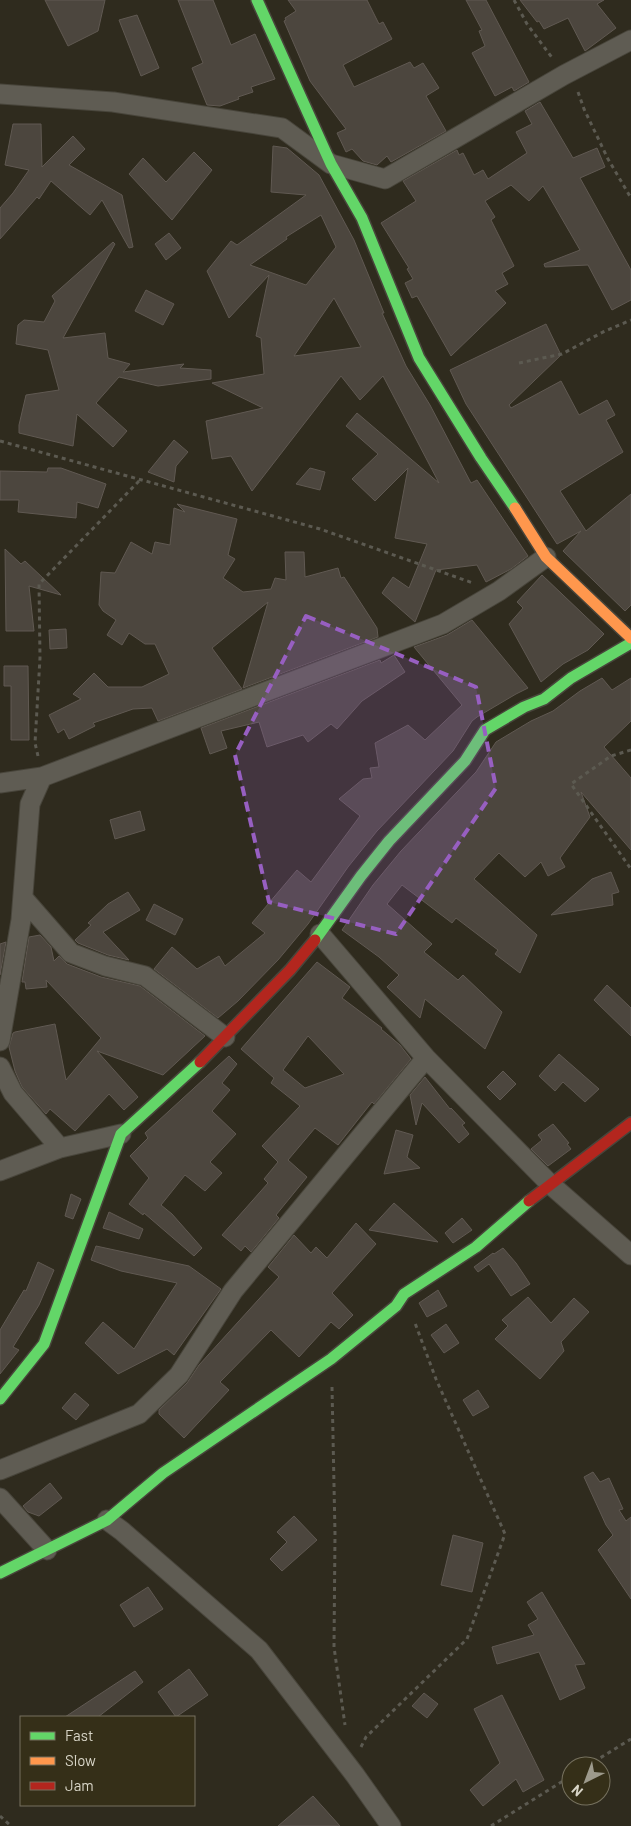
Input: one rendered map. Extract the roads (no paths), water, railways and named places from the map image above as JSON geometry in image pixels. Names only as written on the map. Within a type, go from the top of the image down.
[{"type":"street","points":[[258,0],[331,164],[362,218],[418,358],[546,557],[631,638]]},
{"type":"street","points":[[0,94],[113,102],[282,128],[331,164],[385,179],[564,75],[631,40]]},
{"type":"street","points":[[0,783],[42,776],[443,624],[499,591],[546,557]]},
{"type":"street","points":[[0,1399],[44,1344],[121,1134],[226,1038],[290,970],[320,934],[389,841],[465,762],[485,730],[524,707],[544,699],[571,678],[631,643]]},
{"type":"street","points":[[0,1041],[21,920],[30,804],[42,776]]},
{"type":"street","points":[[23,898],[71,953],[105,966],[145,976],[226,1038]]},
{"type":"street","points":[[320,934],[426,1058],[550,1184],[631,1256]]},
{"type":"street","points":[[0,1470],[139,1414],[179,1374],[233,1291],[426,1058]]},
{"type":"street","points":[[0,1067],[12,1093],[60,1148]]},
{"type":"street","points":[[0,1573],[107,1520],[163,1473],[331,1359],[396,1306],[404,1294],[476,1247],[550,1184],[631,1123]]},
{"type":"street","points":[[0,1171],[60,1148],[121,1134]]},
{"type":"street","points":[[0,1498],[47,1550]]},
{"type":"street","points":[[107,1520],[259,1650],[350,1768],[391,1826]]}]
